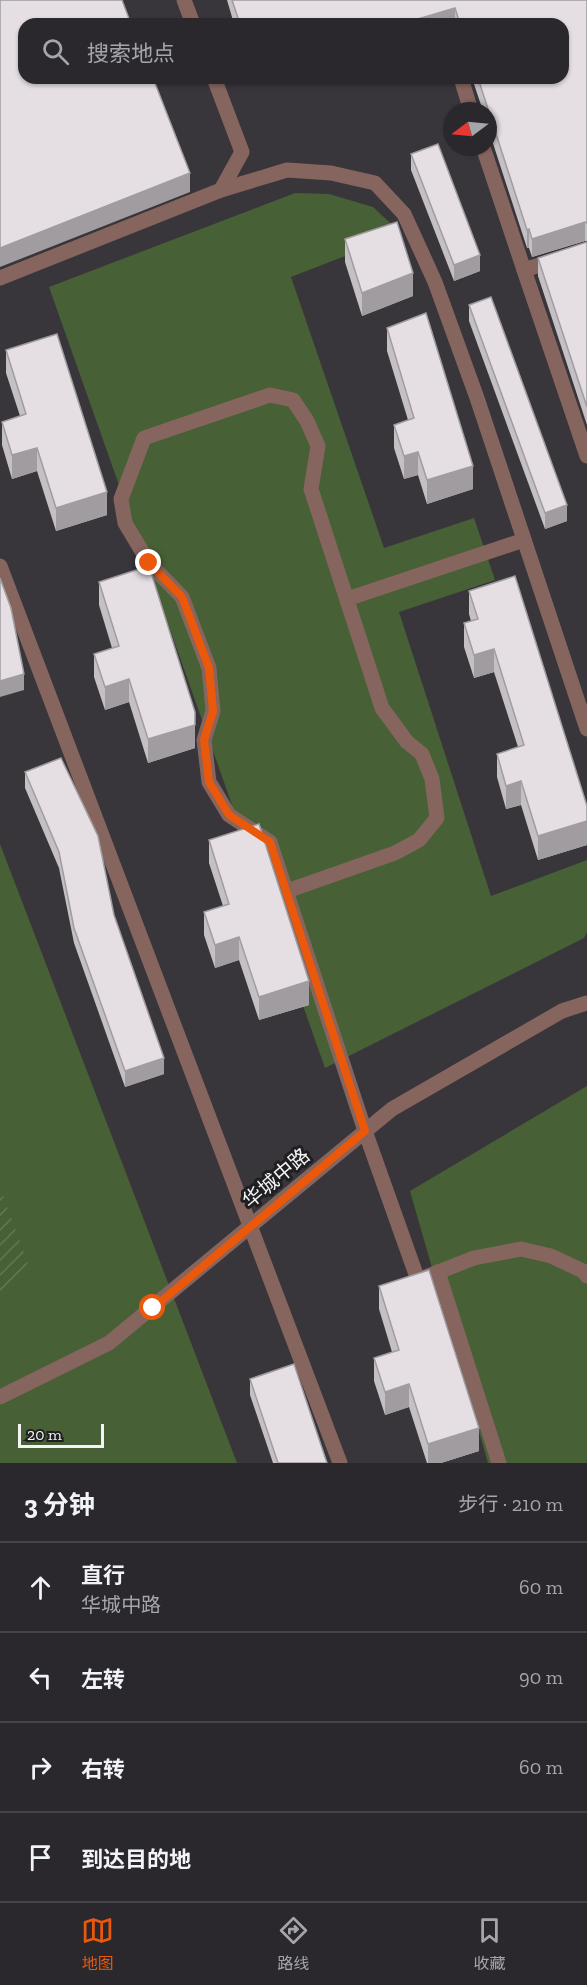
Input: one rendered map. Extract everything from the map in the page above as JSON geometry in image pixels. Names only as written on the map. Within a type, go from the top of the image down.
[{"type":"street","points":[[184,0],[191,18]]},
{"type":"street","points":[[216,84],[242,152],[221,190]]},
{"type":"street","points":[[462,84],[468,102]]},
{"type":"street","points":[[486,156],[587,456]]},
{"type":"street","points":[[0,278],[221,190],[287,170],[331,173],[375,183],[404,214],[435,282],[477,398],[587,729]]},
{"type":"street","points":[[524,270],[587,250]]},
{"type":"street","points":[[287,891],[395,853],[419,840],[437,818],[432,779],[426,762],[422,754],[407,742],[382,708],[311,489],[318,446],[307,421],[293,400],[270,395],[144,438],[121,499],[125,523],[149,563],[182,597],[209,668],[213,711],[204,740],[209,782],[229,815],[270,842],[365,1131],[417,1280],[474,1258],[521,1249],[550,1256],[583,1271],[587,1276]]},
{"type":"street","points":[[347,599],[524,540]]},
{"type":"street","points":[[0,566],[340,1463]]},
{"type":"street","name":"华城中路","points":[[0,1397],[109,1343],[392,1109],[562,1011],[587,1003]]},
{"type":"street","points":[[438,1272],[499,1463]]},
{"type":"green space","points":[[295,193],[329,194],[373,207],[402,234],[291,277],[384,548],[474,518],[495,580],[399,612],[491,896],[587,860],[587,932],[584,938],[325,1068],[49,287]]},
{"type":"green space","points":[[0,844],[237,1463],[0,1463]]},
{"type":"green space","points":[[587,1086],[587,1463],[488,1463],[410,1191]]},
{"type":"green space","points":[[0,1187],[28,1264],[0,1298]]},
{"type":"building","points":[[0,0],[122,0],[129,18],[18,18],[18,84],[155,84],[190,173],[0,248]]},
{"type":"building","points":[[232,0],[587,0],[587,223],[532,239],[529,229],[527,230],[497,137],[497,102],[486,102],[480,84],[569,84],[569,18],[458,18],[455,8],[421,18],[238,18]]},
{"type":"building","points":[[438,144],[480,255],[454,265],[411,154]]},
{"type":"building","points":[[397,222],[413,273],[362,293],[345,239]]},
{"type":"building","points":[[587,242],[587,407],[538,258]]},
{"type":"building","points":[[491,297],[567,505],[545,513],[469,305]]},
{"type":"building","points":[[426,313],[473,466],[427,480],[418,452],[404,456],[394,425],[414,418],[387,328]]},
{"type":"building","points":[[57,334],[107,492],[56,508],[37,448],[12,455],[2,422],[26,414],[6,350]]},
{"type":"building","points":[[149,566],[195,712],[195,725],[148,739],[129,679],[105,687],[94,654],[119,646],[99,582]]},
{"type":"building","points":[[515,576],[587,806],[587,821],[538,836],[521,781],[506,786],[497,754],[524,745],[494,649],[474,655],[464,623],[478,619],[469,591]]},
{"type":"building","points":[[0,578],[11,608],[24,674],[0,681]]},
{"type":"building","points":[[61,758],[98,836],[114,915],[164,1058],[125,1071],[74,928],[59,852],[25,772]]},
{"type":"building","points":[[259,824],[309,981],[259,997],[239,937],[215,945],[204,912],[229,904],[209,840]]},
{"type":"building","points":[[429,1270],[479,1428],[428,1444],[409,1384],[385,1392],[374,1358],[399,1350],[379,1286]]},
{"type":"building","points":[[294,1364],[327,1463],[278,1463],[250,1379]]},
{"type":"route","points":[[149,563],[182,597],[209,668],[213,711],[204,740],[209,782],[229,815],[270,842],[365,1131],[153,1308]]}]
